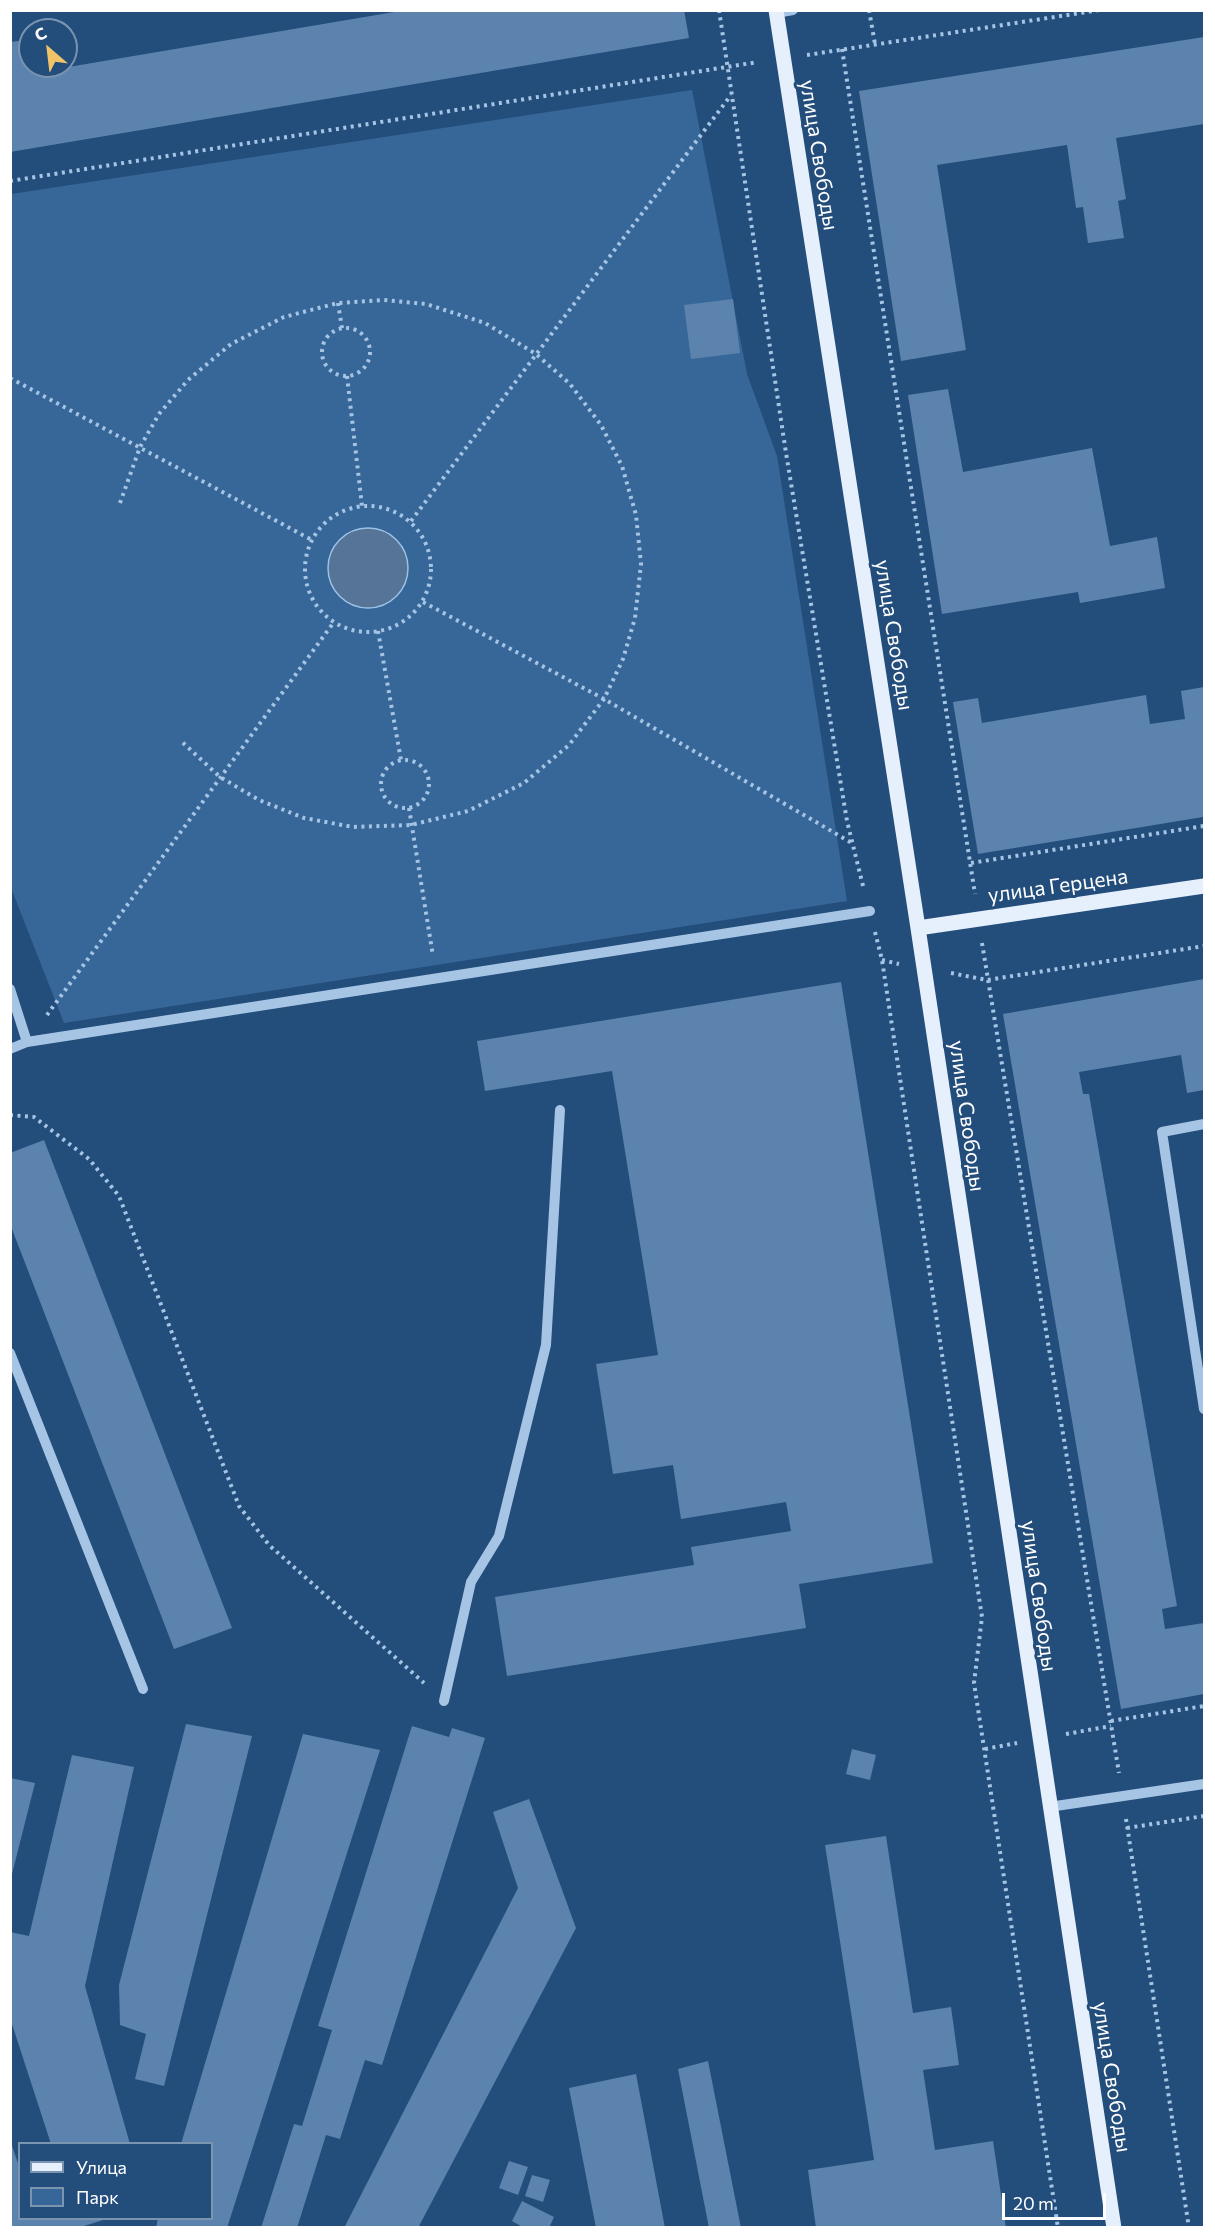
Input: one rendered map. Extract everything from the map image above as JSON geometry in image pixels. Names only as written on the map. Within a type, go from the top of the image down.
[{"type":"main road","name":"улица Свободы","points":[[776,12],[918,928],[1114,2228]]},
{"type":"main road","name":"улица Герцена","points":[[918,928],[1204,886]]},
{"type":"street","points":[[776,12],[793,10]]},
{"type":"street","points":[[10,1049],[27,1042],[870,911]]},
{"type":"street","points":[[10,989],[27,1042]]},
{"type":"street","points":[[444,1701],[471,1582],[499,1536],[546,1345],[560,1110]]},
{"type":"street","points":[[1204,1124],[1162,1132],[1204,1409]]},
{"type":"street","points":[[10,1353],[142,1689]]},
{"type":"street","points":[[1049,1807],[1204,1784]]},
{"type":"path","points":[[719,10],[786,453],[853,843],[882,960],[982,1617],[974,1683],[1058,2228]]},
{"type":"path","points":[[869,10],[875,44]]},
{"type":"path","points":[[10,181],[728,66],[1100,10]]},
{"type":"path","points":[[843,49],[971,863],[987,980],[1123,1796],[1189,2228]]},
{"type":"path","points":[[411,521],[732,94]]},
{"type":"path","points":[[120,503],[140,447],[159,414],[188,380],[231,344],[284,317],[339,303],[384,300],[426,304],[485,323],[537,354],[570,384],[601,425],[622,466],[636,516],[641,564],[635,618],[623,659],[604,699],[569,745],[524,783],[468,812],[411,825],[354,826],[304,818],[259,800],[220,777],[181,741]]},
{"type":"path","points":[[339,303],[342,328]]},
{"type":"path","points":[[342,328],[349,328],[363,335],[370,349],[367,364],[355,375],[347,376],[332,372],[322,359],[323,343],[334,330],[342,328]]},
{"type":"path","points":[[347,376],[362,506]]},
{"type":"path","points":[[10,378],[312,540]]},
{"type":"path","points":[[371,505],[392,510],[411,521],[425,538],[432,559],[431,581],[423,602],[409,617],[392,628],[378,631],[352,630],[334,622],[319,609],[309,591],[305,571],[307,551],[312,540],[329,518],[349,508],[371,505]]},
{"type":"path","points":[[423,602],[604,699],[853,843]]},
{"type":"path","points":[[27,1042],[334,622]]},
{"type":"path","points":[[378,631],[401,760]]},
{"type":"path","points":[[401,760],[416,762],[427,773],[429,780],[429,788],[422,802],[408,808],[393,805],[386,800],[381,784],[387,769],[401,760]]},
{"type":"path","points":[[408,808],[437,978]]},
{"type":"path","points":[[971,863],[1204,826]]},
{"type":"path","points":[[882,960],[987,980],[1204,946]]},
{"type":"path","points":[[10,1115],[34,1117],[89,1159],[119,1196],[239,1506],[269,1545],[444,1701]]},
{"type":"path","points":[[985,1749],[1204,1706]]},
{"type":"path","points":[[1127,1828],[1204,1816]]},
{"type":"green space","points":[[692,90],[747,374],[777,456],[847,901],[64,1023],[11,888],[11,194]]},
{"type":"shaded area","points":[[360,528],[376,528],[397,539],[408,560],[408,576],[397,597],[376,608],[360,608],[346,602],[334,590],[328,576],[328,560],[334,546],[346,534]]},
{"type":"building","points":[[406,10],[684,10],[689,38],[10,152],[10,42],[18,41],[18,78],[78,78],[78,65]]},
{"type":"building","points":[[1204,37],[1204,124],[1116,138],[1126,199],[1118,201],[1124,238],[1088,243],[1083,207],[1076,208],[1067,145],[937,165],[966,350],[901,361],[859,91]]},
{"type":"building","points":[[733,299],[740,353],[691,359],[684,305]]},
{"type":"building","points":[[948,389],[963,472],[1092,448],[1110,546],[1157,537],[1165,588],[1080,603],[1078,592],[942,614],[908,395]]},
{"type":"building","points":[[1204,687],[1203,817],[978,854],[953,702],[978,698],[982,723],[1146,695],[1150,724],[1185,719],[1181,691]]},
{"type":"building","points":[[1204,979],[1204,1090],[1187,1093],[1181,1055],[1079,1072],[1083,1094],[1089,1094],[1177,1606],[1162,1609],[1165,1629],[1204,1623],[1204,1694],[1121,1709],[1003,1014]]},
{"type":"building","points":[[841,982],[933,1563],[799,1584],[806,1628],[507,1676],[495,1597],[694,1565],[691,1547],[791,1531],[786,1502],[681,1519],[673,1465],[613,1474],[596,1364],[658,1355],[612,1071],[485,1091],[477,1041]]},
{"type":"building","points":[[44,1140],[232,1628],[174,1649],[10,1224],[10,1153]]},
{"type":"building","points":[[186,1724],[252,1736],[164,2086],[135,2079],[146,2034],[120,2025],[119,1985]]},
{"type":"building","points":[[412,1726],[449,1737],[452,1728],[485,1738],[382,2065],[365,2060],[340,2139],[326,2135],[297,2228],[261,2228],[294,2124],[302,2126],[332,2030],[318,2026]]},
{"type":"building","points":[[303,1734],[380,1750],[227,2228],[156,2228],[158,2220],[213,2220],[213,2142],[182,2142]]},
{"type":"building","points":[[852,1749],[876,1755],[870,1780],[846,1774]]},
{"type":"building","points":[[72,1755],[134,1767],[85,1986],[129,2142],[50,2142],[10,2018],[10,1932],[29,1936]]},
{"type":"building","points":[[10,1778],[35,1783],[11,1878],[10,1878]]},
{"type":"building","points":[[529,1799],[576,1928],[418,2228],[344,2228],[518,1888],[493,1812]]},
{"type":"building","points":[[886,1836],[913,2013],[951,2007],[959,2065],[923,2070],[935,2150],[993,2141],[1006,2228],[816,2228],[808,2170],[874,2160],[825,1845]]},
{"type":"building","points":[[708,2061],[741,2228],[709,2228],[678,2069]]},
{"type":"building","points":[[636,2074],[665,2228],[596,2228],[569,2088]]},
{"type":"building","points":[[11,2143],[18,2163],[18,2220],[103,2220],[78,2228],[10,2228]]},
{"type":"building","points":[[509,2161],[528,2167],[518,2195],[499,2188]]},
{"type":"building","points":[[532,2175],[550,2180],[543,2202],[525,2196]]},
{"type":"building","points":[[522,2201],[554,2217],[549,2228],[524,2228],[512,2221]]}]
